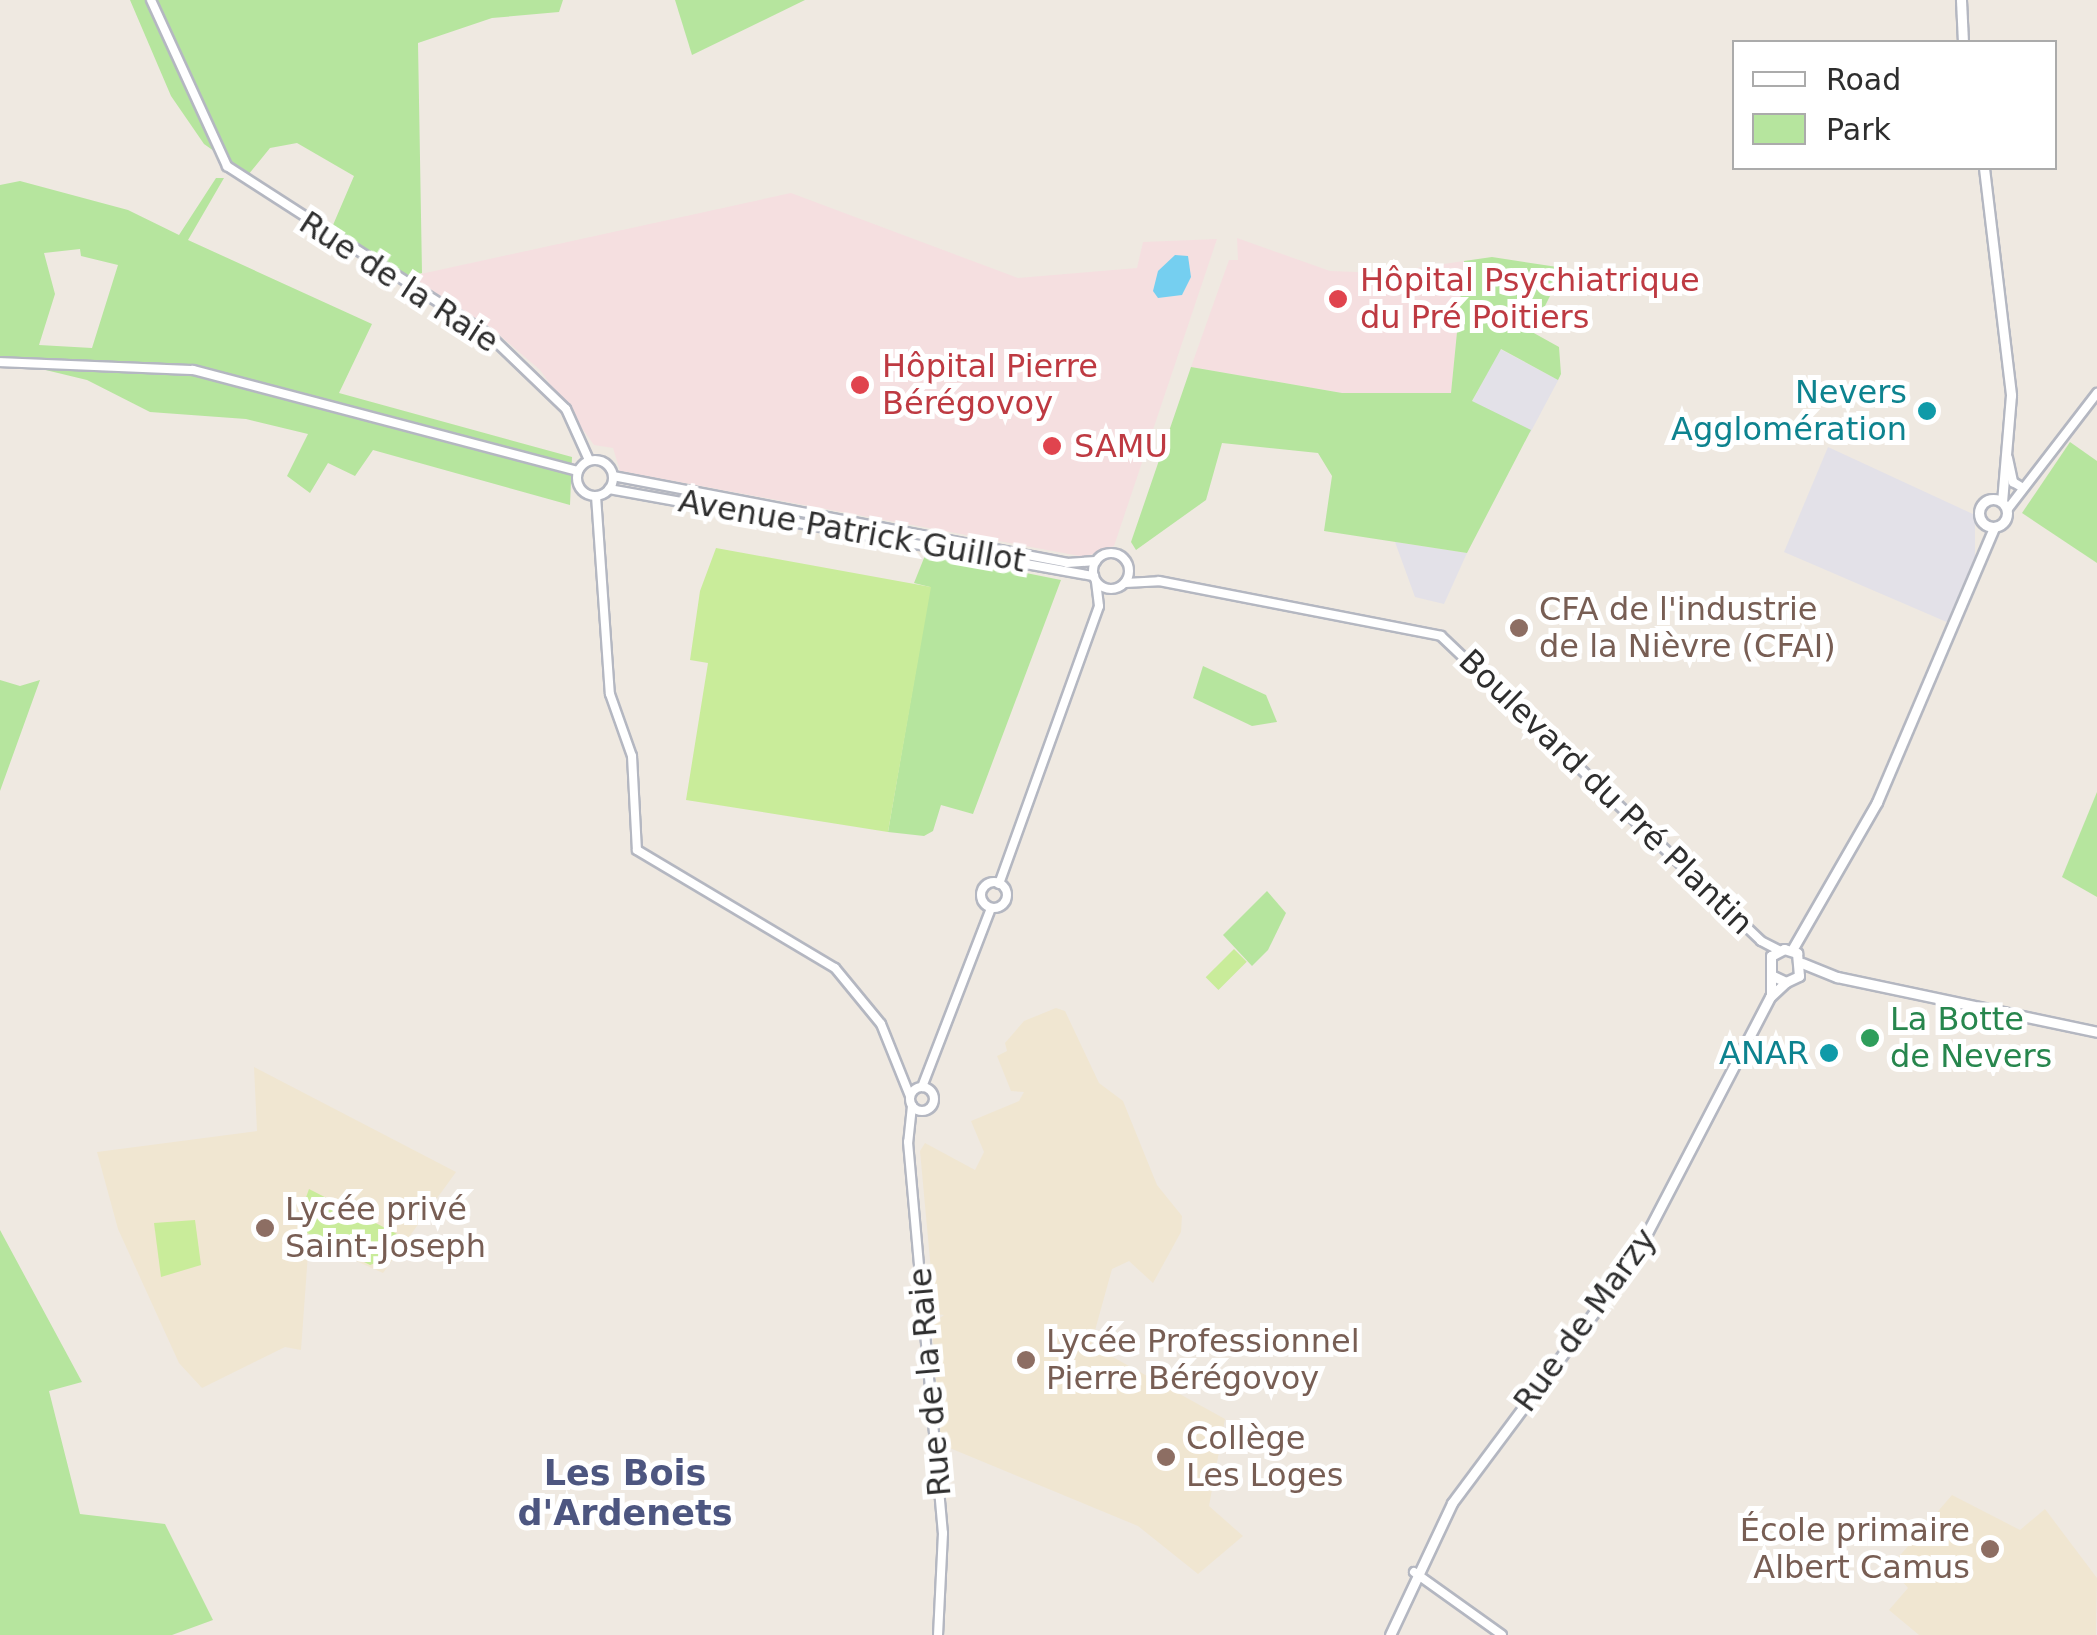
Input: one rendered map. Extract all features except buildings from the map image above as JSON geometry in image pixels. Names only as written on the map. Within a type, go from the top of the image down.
[{"type":"main road","points":[[1961,0],[1962,40]]},
{"type":"main road","points":[[1984,170],[2011,395],[2002,503],[2005,522],[1984,518]]},
{"type":"main road","points":[[1792,950],[1877,802],[1980,563],[1984,518],[2002,503]]},
{"type":"main road","points":[[1792,950],[1780,950],[1769,961],[1772,976],[1786,982],[1798,976],[1838,977]]},
{"type":"main road","points":[[1792,950],[1802,963],[1838,977],[2097,1032]]},
{"type":"main road","points":[[1798,976],[1802,963]]},
{"type":"main road","name":"Rue de Marzy","points":[[1770,997],[1772,976]]},
{"type":"main road","name":"Rue de Marzy","points":[[1390,1635],[1414,1572],[1452,1503],[1645,1241],[1770,997],[1786,982]]},
{"type":"street","name":"Rue de la Raie","points":[[152,0],[227,166],[300,219],[488,334],[566,410],[589,460]]},
{"type":"street","points":[[0,362],[193,370],[577,476],[596,496],[610,694],[632,756],[637,850],[835,968],[881,1024],[902,1079],[934,1102],[910,1130]]},
{"type":"street","points":[[2002,503],[2026,487],[2097,393]]},
{"type":"street","points":[[2008,454],[2012,479],[2026,487]]},
{"type":"street","points":[[577,476],[589,460],[606,464],[613,476],[609,488],[596,496]]},
{"type":"street","name":"Avenue Patrick Guillot","points":[[613,476],[1067,563],[1096,561]]},
{"type":"street","name":"Avenue Patrick Guillot","points":[[609,488],[1095,579]]},
{"type":"street","points":[[918,1094],[931,1073],[990,908],[1007,898],[1000,884],[1099,606],[1124,583],[1127,562],[1109,553],[1096,561],[1099,606]]},
{"type":"street","name":"Boulevard du Pré Plantin","points":[[1127,562],[1159,581]]},
{"type":"street","points":[[1095,579],[1116,588]]},
{"type":"street","name":"Boulevard du Pré Plantin","points":[[1124,583],[1159,581],[1441,636],[1761,941],[1780,950]]},
{"type":"street","points":[[990,908],[983,890],[1000,884]]},
{"type":"street","name":"Boulevard du Pré Plantin","points":[[1761,941],[1769,961]]},
{"type":"street","points":[[902,1079],[914,1081],[931,1073]]},
{"type":"street","name":"Rue de la Raie","points":[[918,1094],[910,1130],[943,1533],[938,1635]]},
{"type":"street","points":[[918,1094],[924,1111]]},
{"type":"street","points":[[1414,1572],[1502,1635]]},
{"type":"shaded area","name":"Hôpital Pierre Bérégovoy","points":[[791,193],[1018,278],[1137,268],[1143,242],[1217,239],[1114,546],[1085,557],[620,471],[613,448],[594,445],[540,370],[490,327],[407,277]]},
{"type":"shaded area","name":"Hôpital Psychiatrique du Pré Poitiers","points":[[1237,238],[1330,271],[1383,273],[1464,261],[1451,393],[1342,393],[1191,367],[1229,260],[1238,260]]},
{"type":"shaded area","points":[[1500,349],[1558,380],[1530,433],[1472,402]]},
{"type":"shaded area","points":[[1828,447],[1975,515],[1975,569],[1949,623],[1784,552]]},
{"type":"shaded area","points":[[1395,542],[1467,553],[1444,604],[1415,597]]},
{"type":"shaded area","points":[[1056,1008],[1065,1011],[1099,1083],[1123,1101],[1157,1185],[1182,1216],[1181,1232],[1153,1283],[1129,1261],[1112,1269],[1091,1345],[1225,1419],[1209,1506],[1243,1536],[1198,1574],[1138,1526],[940,1444],[932,1324],[944,1315],[935,1314],[920,1151],[925,1143],[975,1170],[984,1152],[971,1121],[1019,1101],[1024,1092],[1011,1091],[997,1056],[1007,1051],[1005,1043],[1024,1021]]},
{"type":"shaded area","name":"Lycée privé Saint-Joseph","points":[[254,1067],[456,1172],[383,1273],[309,1240],[301,1350],[285,1347],[202,1388],[179,1363],[118,1229],[97,1152],[257,1131]]},
{"type":"shaded area","name":"École primaire Albert Camus","points":[[1952,1495],[2020,1530],[2045,1509],[2097,1578],[2096,1635],[1919,1635],[1889,1610],[1908,1588],[1890,1567]]},
{"type":"green space","points":[[130,0],[563,0],[559,12],[492,18],[418,43],[422,273],[407,277],[330,232],[354,176],[297,143],[270,148],[248,175],[204,144],[171,96]]},
{"type":"green space","points":[[675,0],[805,0],[692,55]]},
{"type":"green space","points":[[216,178],[224,178],[188,240],[372,324],[339,393],[572,457],[570,505],[373,450],[355,476],[328,463],[310,493],[287,476],[308,434],[246,419],[150,412],[87,380],[0,359],[0,185],[20,181],[128,210],[179,235]],"holes":[[[80,249],[81,256],[118,265],[92,348],[39,345],[55,294],[44,253]]]},
{"type":"green space","points":[[1492,257],[1564,268],[1532,332],[1559,347],[1561,374],[1558,380],[1501,349],[1472,401],[1531,430],[1467,553],[1324,531],[1332,476],[1318,453],[1222,443],[1206,500],[1136,550],[1131,542],[1191,367],[1342,393],[1451,393],[1464,261]]},
{"type":"green space","points":[[2070,442],[2097,461],[2097,563],[2022,513]]},
{"type":"green space","points":[[716,548],[931,587],[888,832],[686,800],[708,663],[690,660],[700,591]]},
{"type":"green space","points":[[926,553],[1061,580],[973,814],[941,805],[933,831],[924,836],[888,832],[930,587],[914,583]]},
{"type":"green space","points":[[1203,666],[1266,695],[1277,722],[1252,726],[1193,698]]},
{"type":"green space","points":[[0,680],[20,686],[40,680],[0,791]]},
{"type":"green space","points":[[2097,792],[2097,897],[2062,877]]},
{"type":"green space","points":[[1267,891],[1286,913],[1268,950],[1252,966],[1223,935]]},
{"type":"green space","points":[[1234,949],[1247,962],[1218,990],[1206,977]]},
{"type":"green space","points":[[309,1189],[399,1235],[383,1260],[370,1265],[305,1232],[298,1220]]},
{"type":"green space","points":[[195,1220],[201,1265],[161,1277],[154,1223]]},
{"type":"green space","points":[[0,1230],[82,1382],[49,1391],[80,1514],[165,1524],[213,1620],[172,1635],[0,1635]]},
{"type":"water","points":[[1175,255],[1188,256],[1191,277],[1182,295],[1158,298],[1153,291],[1158,271]]},
{"type":"place","name":"Hôpital Psychiatrique du Pré Poitiers","points":[[1338,299]]},
{"type":"place","name":"Hôpital Pierre Bérégovoy","points":[[860,385]]},
{"type":"place","name":"Nevers Agglomération","points":[[1927,411]]},
{"type":"place","name":"SAMU","points":[[1052,446]]},
{"type":"place","name":"CFA de l'industrie de la Nièvre (CFAI)","points":[[1519,628]]},
{"type":"place","name":"La Botte de Nevers","points":[[1870,1038]]},
{"type":"place","name":"ANAR","points":[[1829,1053]]},
{"type":"place","name":"Lycée privé Saint-Joseph","points":[[265,1228]]},
{"type":"place","name":"Lycée Professionnel Pierre Bérégovoy","points":[[1026,1360]]},
{"type":"place","name":"Collège Les Loges","points":[[1166,1457]]},
{"type":"place","name":"École primaire Albert Camus","points":[[1990,1549]]},
{"type":"district","name":"Les Bois d'Ardenets","points":[[625,1493]]}]
